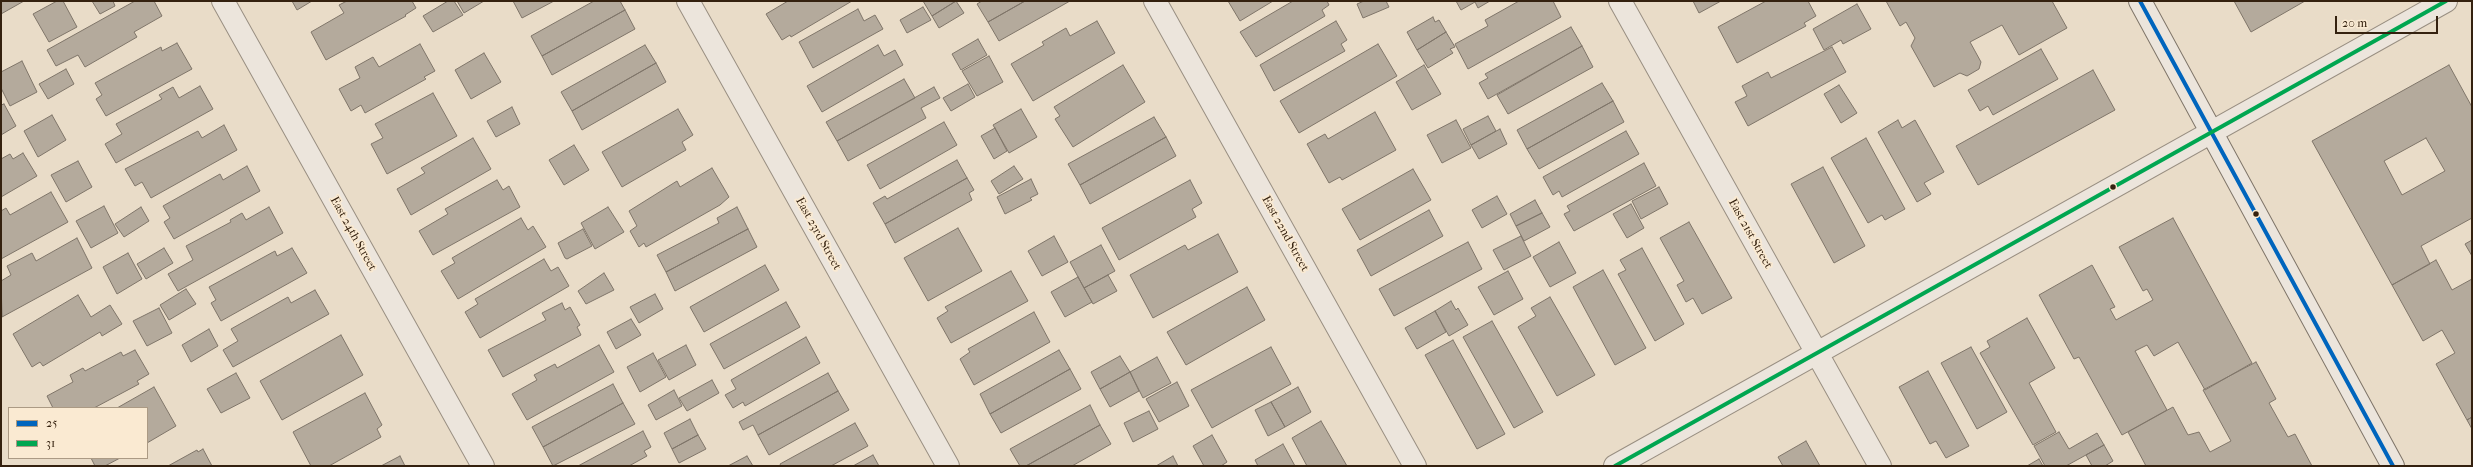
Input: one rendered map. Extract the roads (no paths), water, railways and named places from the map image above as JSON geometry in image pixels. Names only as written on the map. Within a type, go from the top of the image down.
[{"type":"street","name":"East 24th Street","points":[[223,1],[483,466]]},
{"type":"street","name":"East 23rd Street","points":[[688,1],[948,466]]},
{"type":"street","name":"East 22nd Street","points":[[1155,1],[1415,466]]},
{"type":"street","name":"East 21st Street","points":[[1620,1],[1880,466]]},
{"type":"street","points":[[2140,1],[2393,466]]},
{"type":"street","points":[[1615,466],[2446,1]]}]
